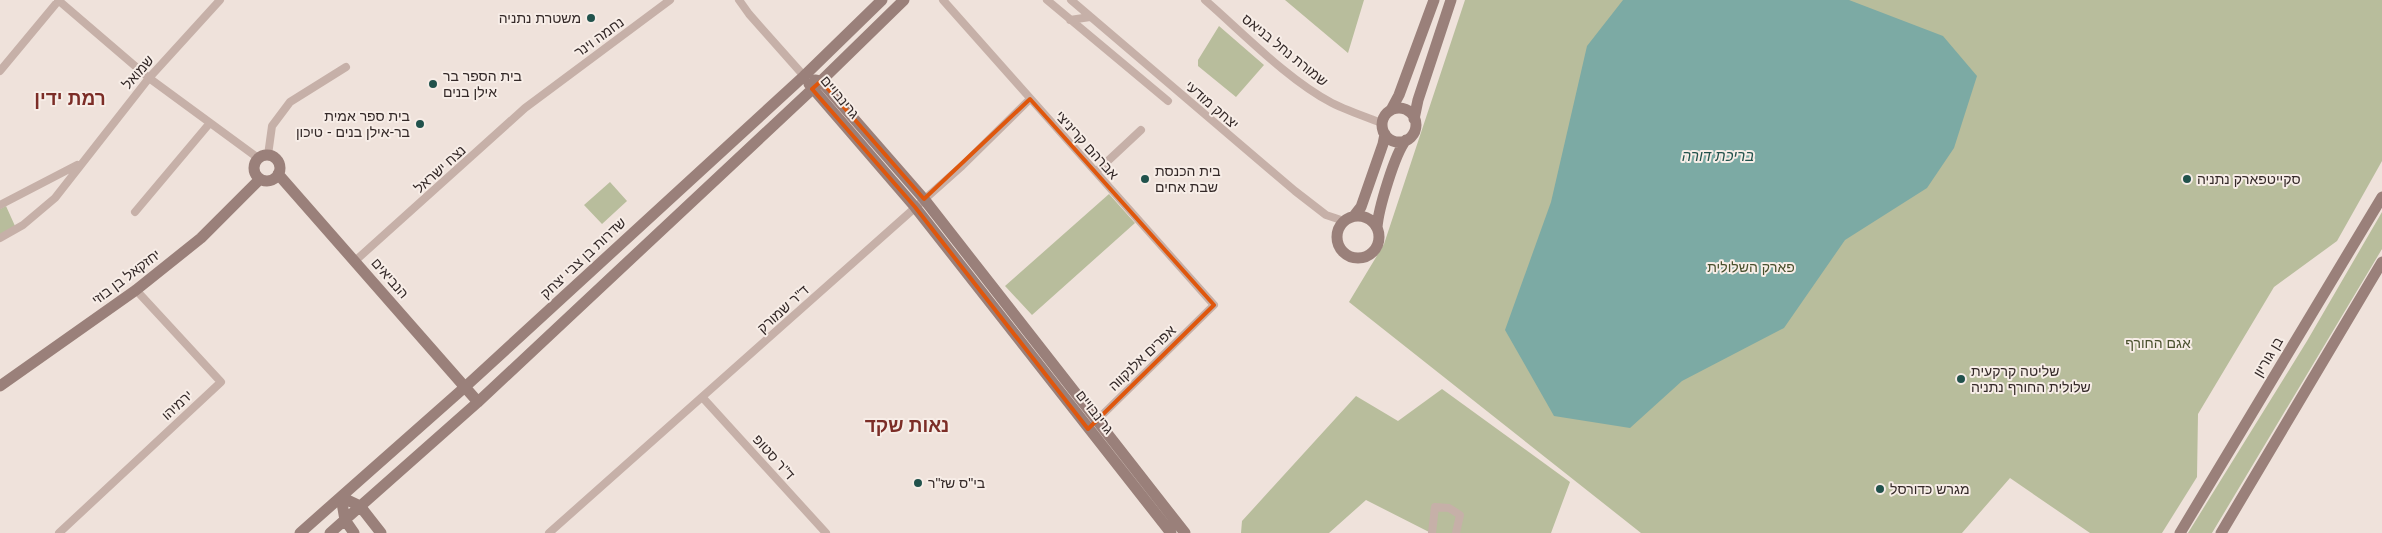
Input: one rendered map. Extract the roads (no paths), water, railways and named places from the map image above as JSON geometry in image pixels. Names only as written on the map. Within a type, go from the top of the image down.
[{"type":"main road","name":"שדרות בן צבי יצחק","points":[[300,533],[465,387],[804,76],[882,0]]},
{"type":"main road","points":[[330,533],[478,402],[817,85],[904,0]]},
{"type":"main road","points":[[1349,218],[1364,216],[1376,228],[1379,238],[1376,248],[1367,256],[1355,258],[1343,252],[1337,240],[1339,226],[1361,207],[1383,144],[1385,116],[1391,110],[1399,95],[1434,0]]},
{"type":"main road","points":[[1376,228],[1379,211],[1400,150],[1406,140],[1413,134],[1415,128],[1414,119],[1418,100],[1451,0]]},
{"type":"main road","name":"גרינבויים","points":[[804,76],[817,85],[920,203],[1092,425],[1171,533]]},
{"type":"main road","points":[[1391,110],[1405,110],[1414,119]]},
{"type":"main road","points":[[1383,128],[1394,141],[1406,140]]},
{"type":"main road","points":[[273,156],[279,163],[278,174],[271,181],[260,179],[254,169],[263,157],[273,156]]},
{"type":"main road","name":"הנביאים","points":[[278,174],[478,402]]},
{"type":"main road","name":"יחזקאל בן בוזי","points":[[0,386],[136,290],[201,238],[260,179]]},
{"type":"main road","name":"בן גוריון","points":[[2180,533],[2382,197]]},
{"type":"main road","points":[[2221,533],[2382,262]]},
{"type":"main road","name":"גרינבויים","points":[[1092,425],[1185,533]]},
{"type":"main road","points":[[341,497],[360,506],[381,533]]},
{"type":"main road","points":[[341,497],[344,520],[354,533]]},
{"type":"street","points":[[0,71],[59,0],[149,78],[209,124],[263,157],[272,126],[290,102],[346,67]]},
{"type":"street","name":"שמואל","points":[[0,238],[23,226],[55,198],[79,164],[149,78],[220,0]]},
{"type":"street","name":"נחמה וינר","points":[[542,95],[670,0]]},
{"type":"street","points":[[732,0],[749,14]]},
{"type":"street","points":[[740,0],[749,14],[804,76]]},
{"type":"street","name":"אברהם קריניצי","points":[[943,0],[1214,305]]},
{"type":"street","name":"יצחק מודעי","points":[[1047,0],[1168,101]]},
{"type":"street","name":"יצחק מודעי","points":[[1071,0],[1294,192],[1326,215],[1349,218]]},
{"type":"street","name":"שמורת נחל בניאס","points":[[1205,0],[1318,94],[1383,128]]},
{"type":"street","points":[[1070,20],[1090,17]]},
{"type":"street","name":"נצח ישראל","points":[[355,261],[542,95]]},
{"type":"street","name":"ד\"ר שמורק","points":[[549,533],[920,203],[992,138],[1030,99]]},
{"type":"street","points":[[136,212],[209,124]]},
{"type":"street","points":[[1096,172],[1141,130]]},
{"type":"street","name":"שמואל","points":[[0,205],[79,164]]},
{"type":"street","name":"ירמיהו","points":[[59,533],[221,382],[136,290]]},
{"type":"street","name":"אפרים אלנקווה","points":[[1092,425],[1214,305]]},
{"type":"street","name":"ד\"ר סטופ","points":[[703,398],[826,533]]},
{"type":"street","points":[[1432,533],[1435,507],[1449,508],[1460,515],[1456,533]]},
{"type":"water","name":"בריכת דורה","points":[[1623,0],[1849,0],[1943,36],[1977,76],[1954,148],[1927,188],[1845,240],[1784,328],[1682,381],[1630,428],[1554,416],[1505,330],[1551,202],[1587,46]]},
{"type":"place","name":"משטרת נתניה","points":[[591,18]]},
{"type":"place","name":"בית הספר בר אילן בנים","points":[[433,84]]},
{"type":"place","name":"בית ספר אמית בר-אילן בנים - טיכון","points":[[420,124]]},
{"type":"place","name":"בית הכנסת שבת אחים","points":[[1145,179]]},
{"type":"place","name":"סקייטפארק נתניה","points":[[2187,179]]},
{"type":"place","name":"שליטה קרקעית שלולית החורף נתניה","points":[[1961,379]]},
{"type":"place","name":"בי\"ס שז\"ר","points":[[918,483]]},
{"type":"place","name":"מגרש כדורסל","points":[[1880,489]]},
{"type":"district","name":"רמת ידין","points":[[70,98]]},
{"type":"district","name":"נאות שקד","points":[[907,425]]},
{"type":"park label","name":"פארק השלולית","points":[[1751,267]]},
{"type":"park label","name":"אגם החורף","points":[[2158,343]]}]
